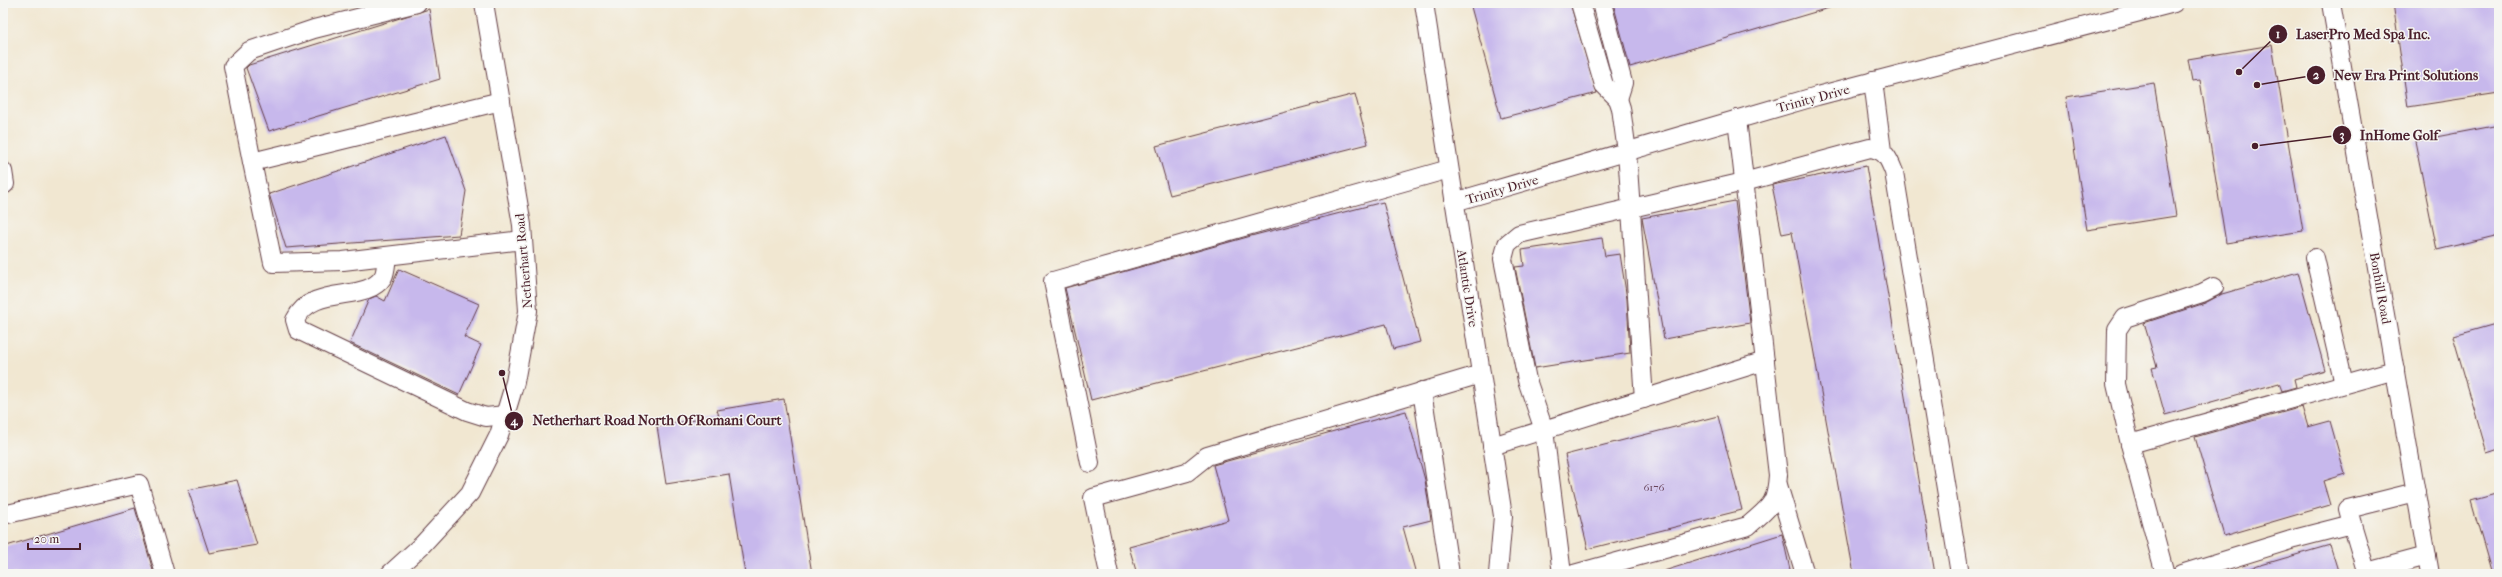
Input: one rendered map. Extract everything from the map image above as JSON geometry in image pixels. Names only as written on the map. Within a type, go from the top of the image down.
[{"type":"street","points":[[418,3],[314,29],[249,51],[234,66],[273,263],[343,261],[523,240]]},
{"type":"street","name":"Netherhart Road","points":[[390,574],[422,545],[470,493],[499,435],[515,382],[528,311],[523,240],[484,3]]},
{"type":"street","name":"Atlantic Drive","points":[[1424,3],[1503,516],[1498,574]]},
{"type":"street","points":[[1580,3],[1604,85],[1618,99]]},
{"type":"street","points":[[1602,3],[1623,83],[1618,99],[1627,152],[1644,399]]},
{"type":"street","name":"Trinity Drive","points":[[1454,202],[1737,119],[1873,81],[2174,3]]},
{"type":"street","name":"Bonhill Road","points":[[2331,3],[2430,574]]},
{"type":"street","points":[[1873,81],[1882,151]]},
{"type":"street","points":[[252,162],[501,101]]},
{"type":"street","points":[[1574,574],[1748,526],[1767,509],[1777,497],[1778,484],[1765,361],[1737,119]]},
{"type":"street","points":[[1562,574],[1544,430],[1527,380],[1503,259],[1507,244],[1519,234],[1744,182],[1870,148],[1882,151],[1888,156],[1894,172],[1960,574]]},
{"type":"street","points":[[1090,463],[1053,282],[1450,169]]},
{"type":"street","points":[[387,256],[384,276],[377,284],[343,295],[313,300],[300,310],[295,320],[298,330],[467,411],[486,417],[505,415]]},
{"type":"street","points":[[2315,258],[2344,384]]},
{"type":"street","points":[[2165,574],[2130,444],[2116,384],[2117,330],[2125,318],[2202,293],[2214,286]]},
{"type":"street","points":[[1492,446],[1765,361]]},
{"type":"street","points":[[2130,444],[2395,370]]},
{"type":"street","points":[[1108,574],[1093,498],[1187,472],[1207,456],[1481,374]]},
{"type":"street","points":[[1422,391],[1450,574]]},
{"type":"street","points":[[3,515],[139,484],[165,574]]},
{"type":"street","points":[[1778,484],[1805,574]]},
{"type":"street","points":[[2416,492],[2348,509],[2367,573],[2427,556]]},
{"type":"street","points":[[2182,574],[2294,539],[2352,524]]},
{"type":"building","points":[[1470,3],[1570,3],[1597,93],[1501,118]]},
{"type":"building","points":[[1613,3],[1832,3],[1832,7],[1630,67]]},
{"type":"building","points":[[2393,3],[2499,3],[2499,93],[2408,107]]},
{"type":"building","points":[[429,9],[440,79],[269,131],[246,68],[249,65]]},
{"type":"building","points":[[2272,45],[2303,231],[2226,243],[2200,80],[2192,81],[2188,59]]},
{"type":"building","points":[[2154,83],[2176,216],[2087,230],[2066,97]]},
{"type":"building","points":[[1355,94],[1368,144],[1170,195],[1156,146]]},
{"type":"building","points":[[2499,125],[2499,235],[2437,250],[2415,141]]},
{"type":"building","points":[[446,135],[466,191],[459,235],[286,248],[269,194]]},
{"type":"building","points":[[1866,166],[1935,574],[1854,574],[1792,232],[1782,234],[1772,185]]},
{"type":"building","points":[[1735,201],[1750,323],[1664,339],[1642,218]]},
{"type":"building","points":[[1383,202],[1420,342],[1393,349],[1386,324],[1091,400],[1065,288],[1251,236]]},
{"type":"building","points":[[1602,238],[1605,256],[1620,254],[1627,299],[1630,353],[1535,368],[1515,267],[1524,266],[1522,250]]},
{"type":"building","points":[[399,269],[479,304],[464,337],[481,345],[459,395],[350,343],[369,299],[376,296],[385,301]]},
{"type":"building","points":[[2298,272],[2325,370],[2294,379],[2296,387],[2282,391],[2279,383],[2165,415],[2152,368],[2157,367],[2144,323],[2205,303],[2222,294]]},
{"type":"building","points":[[2499,323],[2499,449],[2487,453],[2453,336]]},
{"type":"building","points":[[784,399],[812,574],[745,574],[729,474],[666,484],[657,426],[719,416],[717,410]]},
{"type":"building","points":[[2302,407],[2308,427],[2330,421],[2345,474],[2323,481],[2330,505],[2224,536],[2195,437]]},
{"type":"building","points":[[1406,411],[1425,480],[1431,520],[1403,527],[1416,574],[1137,574],[1129,547],[1228,520],[1213,465]]},
{"type":"building","points":[[1718,416],[1742,510],[1588,549],[1565,455]]},
{"type":"building","points":[[237,480],[257,545],[209,553],[188,490]]},
{"type":"building","points":[[2499,493],[2499,574],[2492,574],[2471,501]]},
{"type":"building","points":[[135,508],[154,574],[3,574],[3,547]]},
{"type":"building","points":[[1782,534],[1791,574],[1665,574],[1664,571]]},
{"type":"building","points":[[2330,545],[2339,574],[2245,574],[2244,570]]},
{"type":"place","name":"LaserPro Med Spa Inc.","points":[[2239,72]]},
{"type":"place","name":"New Era Print Solutions","points":[[2257,85]]},
{"type":"place","name":"InHome Golf","points":[[2255,146]]},
{"type":"place","name":"Netherhart Road North Of Romani Court","points":[[502,373]]}]
